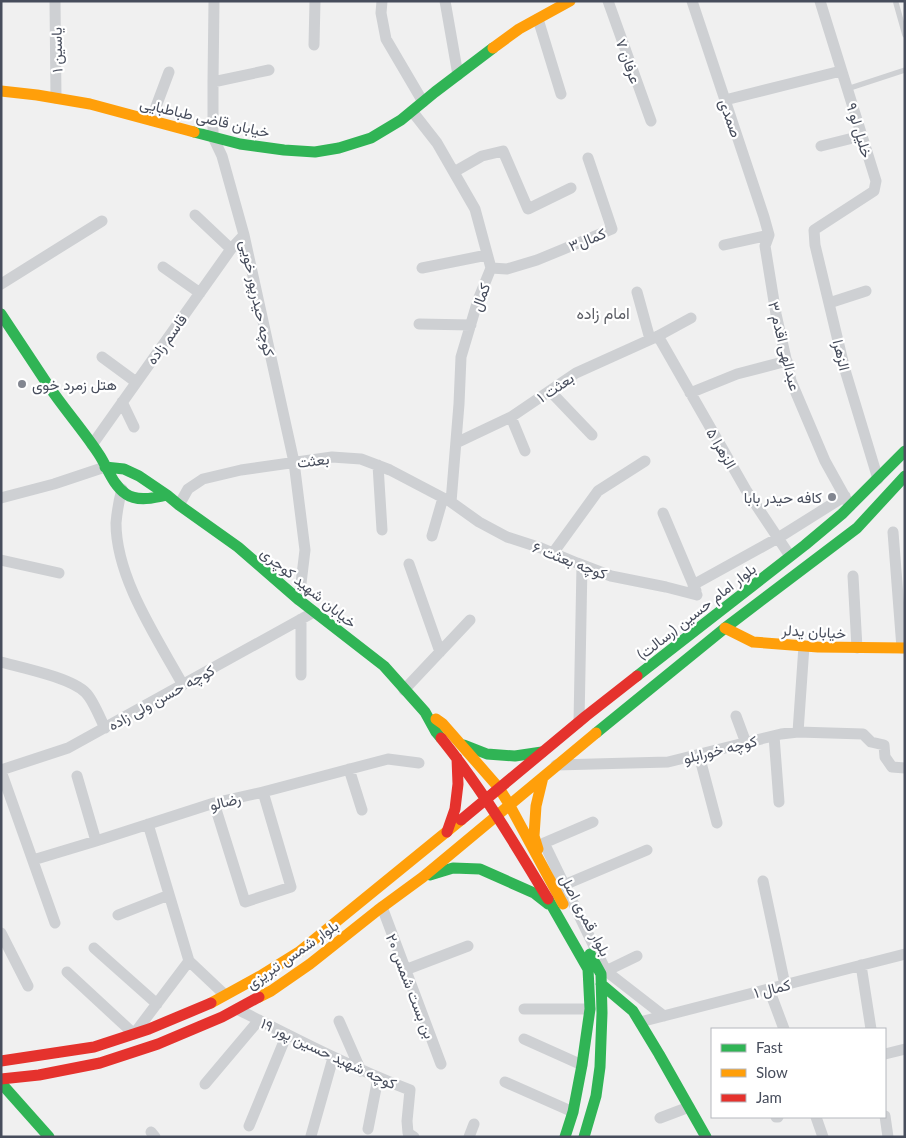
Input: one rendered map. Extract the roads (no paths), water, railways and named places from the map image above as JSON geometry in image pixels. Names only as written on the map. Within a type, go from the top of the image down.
[{"type":"main road","name":"خیابان قاضی طباطبایی","points":[[1,91],[90,104],[240,144],[315,152],[340,148],[371,138],[401,120],[519,29],[570,1]]},
{"type":"main road","points":[[1,314],[48,385],[100,456],[112,478],[127,495],[148,499],[167,495]]},
{"type":"main road","name":"بلوار امام حسین (رسالت)","points":[[499,788],[579,722],[790,556],[848,501],[878,479],[905,452]]},
{"type":"main road","name":"خیابان شهید کوچری","points":[[105,467],[124,469],[139,476],[167,495],[179,506],[238,547],[314,612],[384,666],[425,712],[444,724],[499,788],[509,804]]},
{"type":"main road","points":[[509,804],[725,628],[857,528],[905,476]]},
{"type":"main road","name":"خیابان یدلر","points":[[725,628],[753,642],[804,646],[904,648]]},
{"type":"main road","name":"خیابان شهید کوچری","points":[[425,712],[436,732],[457,758],[497,815]]},
{"type":"main road","points":[[461,744],[487,754],[515,756],[542,752]]},
{"type":"main road","points":[[446,833],[454,809],[458,784],[457,758]]},
{"type":"main road","points":[[542,865],[534,836],[536,806],[543,777]]},
{"type":"main road","name":"بلوار شمس تبریزی","points":[[1,1061],[94,1047],[134,1034],[158,1026],[216,1000],[262,976],[298,952],[376,891],[499,788]]},
{"type":"main road","name":"بلوار شمس تبریزی","points":[[1,1081],[100,1063],[158,1044],[237,1009],[271,990],[310,964],[423,877],[509,804]]},
{"type":"main road","name":"بلوار قمری اصل","points":[[509,804],[601,974],[600,1067],[596,1096],[584,1137]]},
{"type":"main road","name":"بلوار قمری اصل","points":[[497,815],[588,969],[590,1009],[573,1112],[565,1137]]},
{"type":"main road","points":[[423,877],[454,868],[480,869],[534,893],[554,909]]},
{"type":"main road","points":[[601,984],[633,1011],[706,1137]]},
{"type":"main road","points":[[1,1081],[49,1137]]},
{"type":"street","name":"یاسین ۱","points":[[55,1],[56,98]]},
{"type":"street","points":[[213,137],[214,1]]},
{"type":"street","points":[[314,45],[315,1]]},
{"type":"street","points":[[382,1],[381,13],[386,40],[423,102]]},
{"type":"street","points":[[445,1],[458,75]]},
{"type":"street","name":"عرفان ۷","points":[[608,1],[651,121]]},
{"type":"street","name":"صمدی","points":[[692,1],[769,235]]},
{"type":"street","name":"خلیل لو ۹","points":[[814,230],[874,191],[876,181],[820,1]]},
{"type":"street","points":[[538,18],[561,94]]},
{"type":"street","points":[[212,82],[269,70]]},
{"type":"street","points":[[725,100],[841,71]]},
{"type":"street","points":[[150,120],[169,72]]},
{"type":"street","name":"کمال","points":[[412,111],[437,142],[475,209],[491,268],[478,300],[461,358],[456,444],[447,500],[432,536]]},
{"type":"street","points":[[821,146],[861,136]]},
{"type":"street","name":"کوچه حیدرپور خویی","points":[[213,137],[222,156],[244,235],[294,462],[304,550],[300,600]]},
{"type":"street","points":[[454,172],[482,156],[503,151],[528,209],[571,188]]},
{"type":"street","name":"کمال۳","points":[[491,268],[507,269],[537,260],[612,229],[588,158]]},
{"type":"street","points":[[195,214],[231,249]]},
{"type":"street","points":[[1,284],[102,221]]},
{"type":"street","name":"الزهرا","points":[[814,230],[814,245],[845,370],[878,479]]},
{"type":"street","name":"قاسم زاده","points":[[92,445],[231,249],[244,235]]},
{"type":"street","points":[[724,246],[769,235]]},
{"type":"street","name":"عبدالهی اقدم ۳","points":[[769,235],[764,246],[776,314],[791,381],[821,452],[848,501]]},
{"type":"street","points":[[422,268],[487,256]]},
{"type":"street","points":[[163,267],[200,293]]},
{"type":"street","points":[[829,303],[866,291]]},
{"type":"street","name":"الزهرا ۵","points":[[637,292],[654,338],[690,393],[746,490],[790,556]]},
{"type":"street","name":"بعثت ۱","points":[[456,444],[511,417],[576,373],[654,338],[691,318]]},
{"type":"street","points":[[419,324],[471,325]]},
{"type":"street","points":[[102,357],[136,382]]},
{"type":"street","points":[[690,393],[737,374],[787,361]]},
{"type":"street","points":[[550,390],[592,435]]},
{"type":"street","points":[[122,402],[134,428]]},
{"type":"street","points":[[511,417],[524,451]]},
{"type":"street","name":"بعثت","points":[[179,506],[188,489],[203,479],[241,470],[332,456],[361,459],[378,465],[447,500]]},
{"type":"street","points":[[553,553],[598,491],[645,461]]},
{"type":"street","points":[[378,465],[382,530]]},
{"type":"street","points":[[1,498],[54,484],[105,467]]},
{"type":"street","points":[[122,489],[116,524],[121,559],[130,585],[145,616],[183,685]]},
{"type":"street","name":"کوچه بعثت ۶","points":[[447,500],[507,538],[541,548],[611,576],[666,587],[695,590]]},
{"type":"street","points":[[663,513],[695,590],[778,538],[848,501]]},
{"type":"street","points":[[893,532],[900,548],[904,648]]},
{"type":"street","points":[[1,560],[58,572]]},
{"type":"street","points":[[409,564],[440,652]]},
{"type":"street","points":[[579,722],[582,565]]},
{"type":"street","points":[[854,576],[857,648]]},
{"type":"street","name":"کوچه حسن ولی زاده","points":[[1,770],[68,748],[314,612]]},
{"type":"street","points":[[301,619],[301,675]]},
{"type":"street","points":[[404,690],[470,620]]},
{"type":"street","points":[[798,732],[804,646]]},
{"type":"street","points":[[1,662],[76,684],[87,694],[105,728]]},
{"type":"street","points":[[736,716],[746,743]]},
{"type":"street","name":"کوچه خورابلو","points":[[556,765],[668,762],[798,732],[862,734],[871,742],[884,745],[885,757],[892,768],[905,768]]},
{"type":"street","points":[[774,736],[779,802]]},
{"type":"street","points":[[699,755],[717,823]]},
{"type":"street","name":"رضالو","points":[[34,860],[214,803],[388,759],[419,763]]},
{"type":"street","points":[[350,769],[362,810]]},
{"type":"street","points":[[1,770],[56,923]]},
{"type":"street","points":[[78,776],[96,841]]},
{"type":"street","points":[[214,803],[245,902],[291,887],[263,792]]},
{"type":"street","points":[[593,822],[544,843],[606,971],[664,1016]]},
{"type":"street","points":[[148,824],[189,961],[226,995]]},
{"type":"street","points":[[564,885],[647,850]]},
{"type":"street","points":[[763,881],[785,985]]},
{"type":"street","points":[[118,915],[169,895]]},
{"type":"street","name":"بن بست شمس ۲۰","points":[[382,907],[441,1064]]},
{"type":"street","points":[[1,933],[28,986]]},
{"type":"street","points":[[406,970],[468,946]]},
{"type":"street","points":[[94,948],[157,1004]]},
{"type":"street","name":"کمال ۱","points":[[640,1022],[905,954]]},
{"type":"street","points":[[606,971],[637,956]]},
{"type":"street","points":[[67,972],[134,1034],[189,961]]},
{"type":"street","points":[[861,965],[871,1028]]},
{"type":"street","points":[[769,988],[784,1028]]},
{"type":"street","name":"کوچه شهید حسین پور ۱۹","points":[[237,1009],[333,1058],[410,1090],[407,1121],[411,1135]]},
{"type":"street","points":[[524,1009],[590,1009]]},
{"type":"street","points":[[205,1084],[259,1020]]},
{"type":"street","points":[[340,1021],[361,1070]]},
{"type":"street","points":[[249,1126],[287,1034]]},
{"type":"street","points":[[524,1039],[582,1065]]},
{"type":"street","points":[[886,1054],[905,1049]]},
{"type":"street","points":[[311,1136],[333,1058]]},
{"type":"street","points":[[368,1129],[378,1078]]},
{"type":"street","points":[[505,1082],[573,1112]]},
{"type":"street","points":[[660,1118],[689,1107]]},
{"type":"street","points":[[816,1118],[823,1137]]},
{"type":"street","points":[[885,1118],[888,1137]]},
{"type":"street","points":[[469,1137],[474,1124]]},
{"type":"lane","points":[[896,4],[905,35]]},
{"type":"lane","points":[[846,89],[905,70]]},
{"type":"place","name":"هتل زمرد خوی","points":[[22,384]]},
{"type":"place","name":"کافه حیدر بابا","points":[[832,497]]},
{"type":"district","name":"امام زاده","points":[[603,312]]}]
